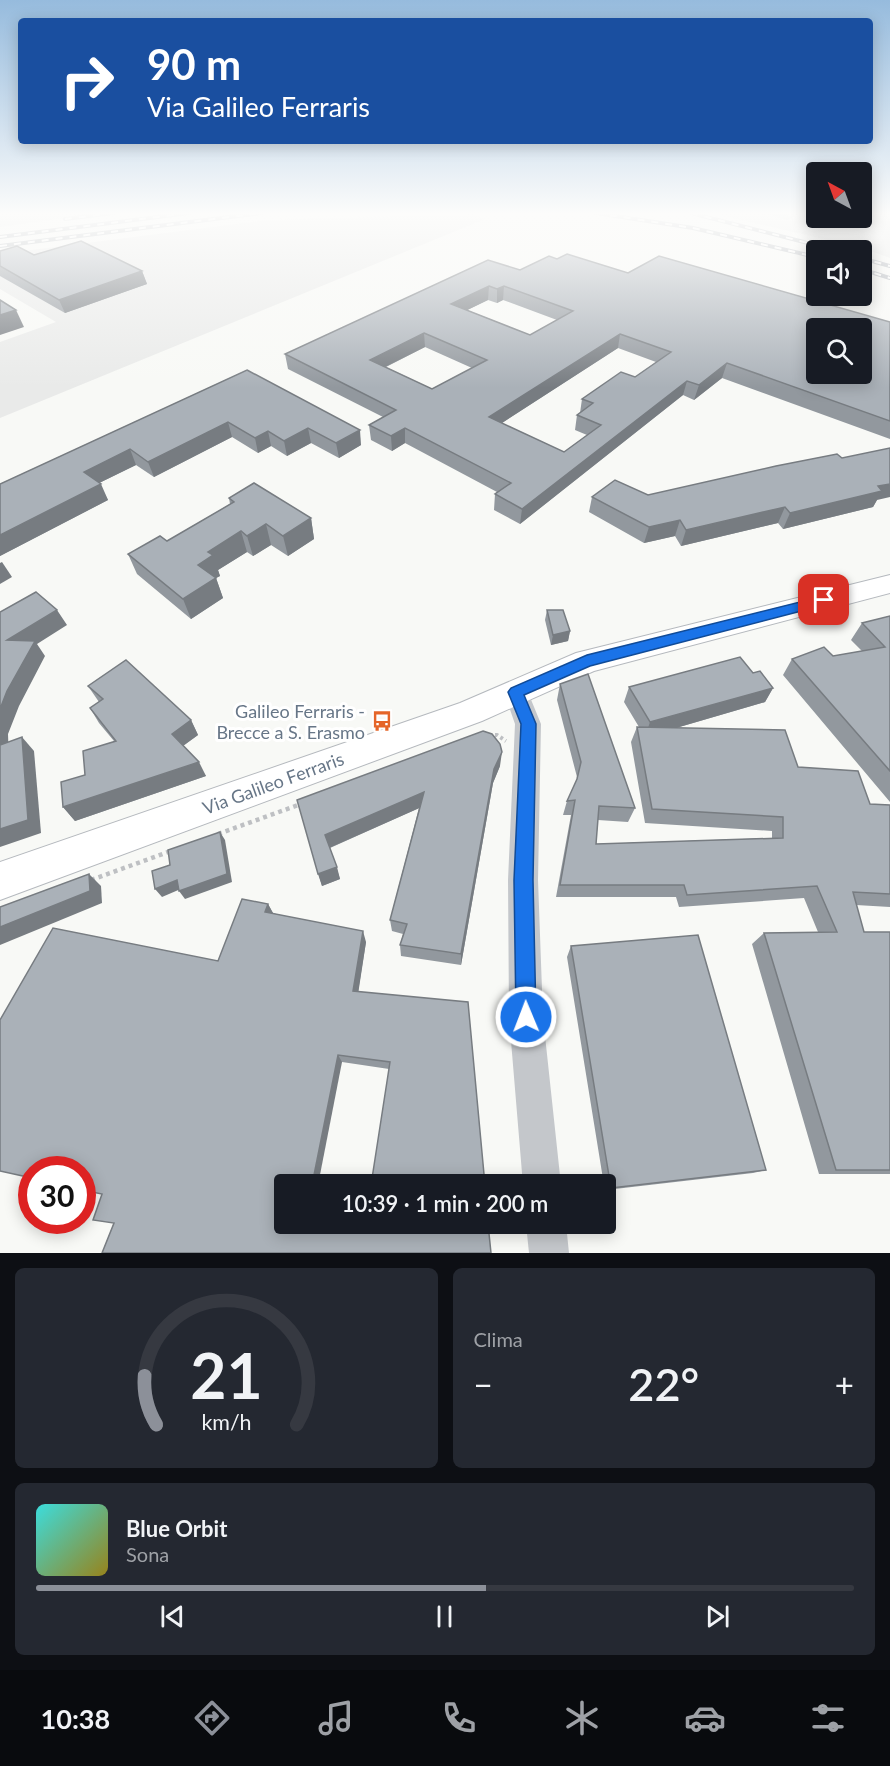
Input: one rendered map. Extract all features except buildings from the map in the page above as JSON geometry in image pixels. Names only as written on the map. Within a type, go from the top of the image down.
[{"type":"main road","name":"Via Galileo Ferraris","points":[[0,881],[471,712],[587,661],[890,584]]},
{"type":"street","points":[[516,692],[528,724],[524,880],[526,1017],[542,1174]]},
{"type":"street","points":[[547,1234],[549,1253]]},
{"type":"path","points":[[477,740],[494,734],[510,745]]},
{"type":"path","points":[[213,836],[312,800]]},
{"type":"path","points":[[78,884],[179,848]]},
{"type":"shaded area","points":[[0,271],[357,271],[0,418],[0,342],[56,322],[0,289]]},
{"type":"railway","points":[[872,272],[890,278]]},
{"type":"place","name":"Galileo Ferraris - Brecce a S. Erasmo","points":[[382,721]]},
{"type":"route","points":[[526,1017],[524,880],[528,724],[516,692],[587,661],[824,600]]}]
